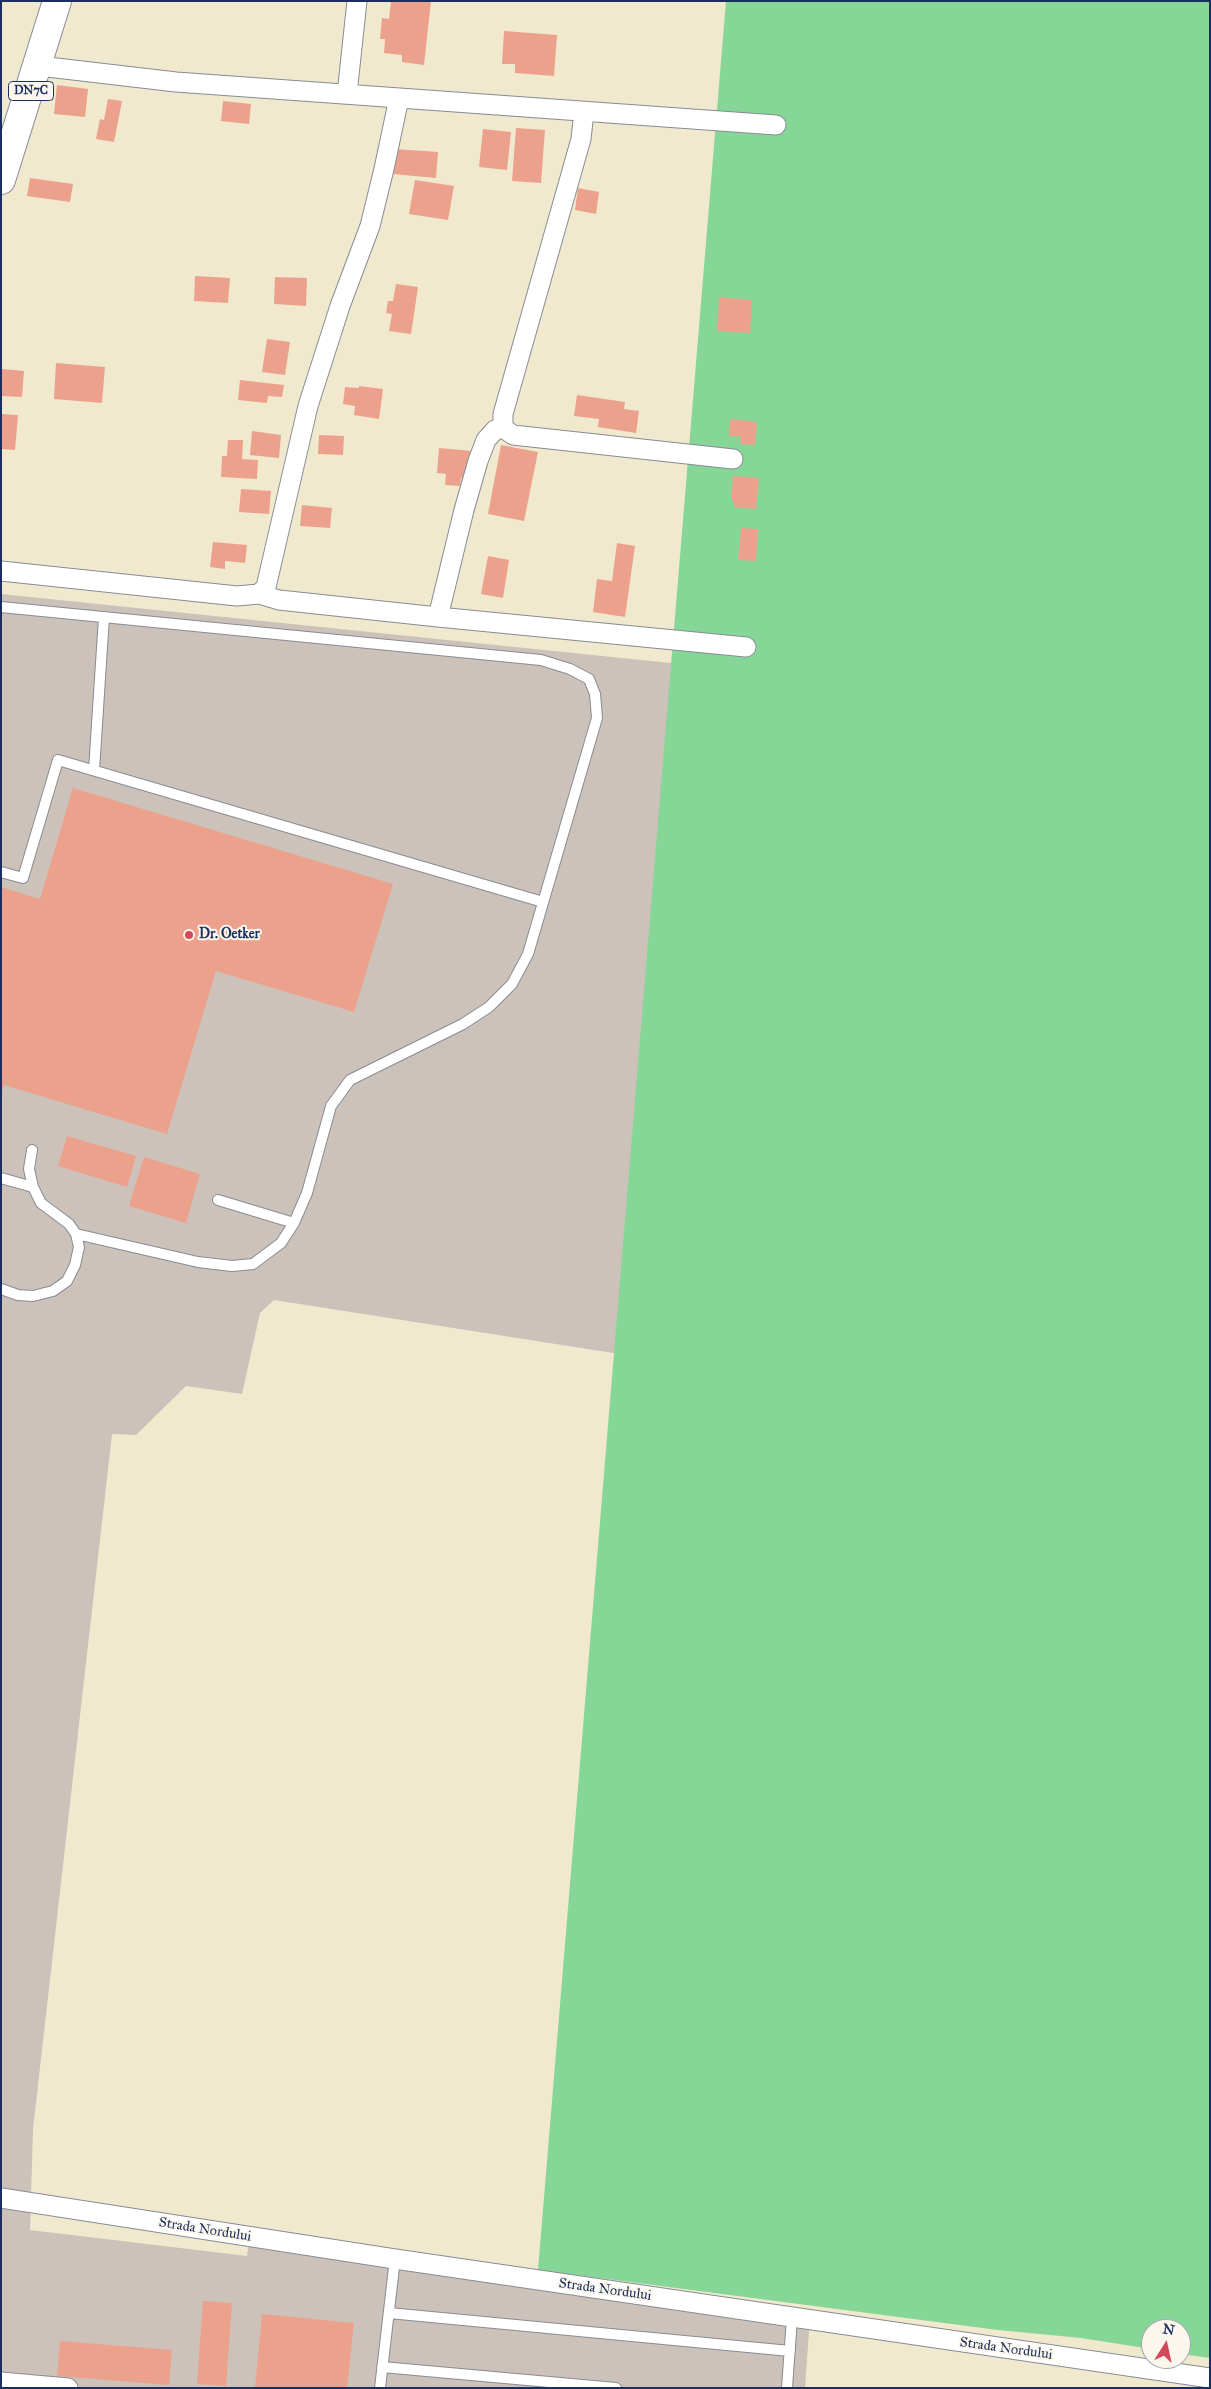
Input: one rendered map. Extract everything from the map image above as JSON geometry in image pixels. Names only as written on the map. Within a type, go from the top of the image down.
[{"type":"main road","name":"DN7C","points":[[1,180],[39,66],[58,1]]},
{"type":"street","points":[[347,94],[357,1]]},
{"type":"street","points":[[39,66],[176,82],[776,125]]},
{"type":"street","points":[[259,594],[266,587],[271,571],[308,406],[340,306],[370,226],[399,98]]},
{"type":"street","points":[[503,428],[506,404],[581,139],[584,112]]},
{"type":"street","points":[[438,617],[478,461],[486,440],[495,430],[503,428],[513,434],[733,459]]},
{"type":"street","points":[[1,571],[237,596],[259,594],[279,600],[746,647]]},
{"type":"street","name":"Strada Nordului","points":[[1,2198],[395,2259],[1210,2378]]},
{"type":"street","points":[[1,2382],[68,2388]]},
{"type":"lane","points":[[1,607],[541,660],[570,669],[589,679],[595,694],[597,718],[528,954],[512,984],[489,1007],[463,1024],[350,1080],[340,1091],[331,1106],[307,1193],[294,1222],[281,1243],[253,1264],[232,1266],[198,1262],[76,1234]]},
{"type":"lane","points":[[94,770],[104,617]]},
{"type":"lane","points":[[1,872],[23,878],[58,760],[543,902]]},
{"type":"lane","points":[[1,1289],[18,1295],[33,1296],[53,1291],[67,1280],[75,1266],[79,1247],[76,1234],[69,1224],[41,1203],[33,1187],[29,1168],[32,1150]]},
{"type":"lane","points":[[1,1178],[33,1187]]},
{"type":"lane","points":[[218,1200],[294,1222]]},
{"type":"lane","points":[[380,2388],[395,2259]]},
{"type":"lane","points":[[389,2313],[790,2351]]},
{"type":"lane","points":[[787,2388],[792,2318]]},
{"type":"lane","points":[[382,2367],[616,2388]]},
{"type":"shaded area","points":[[1,594],[748,671],[722,1370],[274,1300],[260,1313],[242,1394],[186,1386],[136,1435],[112,1434],[33,2129],[30,2230],[247,2256],[250,2233],[810,2318],[805,2388],[1,2388]]},
{"type":"green space","points":[[726,1],[1210,1],[1210,2358],[1191,2355],[1191,2319],[1141,2319],[1141,2347],[1081,2338],[998,2330],[538,2270]]},
{"type":"building","points":[[391,1],[431,1],[424,65],[402,62],[402,55],[384,53],[385,39],[380,39],[382,18],[389,19]]},
{"type":"building","points":[[504,31],[557,35],[554,76],[515,73],[515,64],[502,64]]},
{"type":"building","points":[[57,85],[88,89],[85,117],[54,114]]},
{"type":"building","points":[[108,99],[122,101],[114,142],[96,139],[100,119],[104,120]]},
{"type":"building","points":[[223,101],[251,104],[249,124],[221,121]]},
{"type":"building","points":[[516,128],[545,130],[541,183],[512,181]]},
{"type":"building","points":[[483,129],[511,132],[507,170],[479,167]]},
{"type":"building","points":[[395,149],[438,152],[436,178],[393,174]]},
{"type":"building","points":[[30,178],[73,184],[70,202],[27,196]]},
{"type":"building","points":[[415,180],[454,186],[448,220],[409,214]]},
{"type":"building","points":[[578,188],[599,192],[596,214],[575,210]]},
{"type":"building","points":[[195,276],[230,278],[228,303],[194,301]]},
{"type":"building","points":[[275,277],[307,278],[306,306],[274,304]]},
{"type":"building","points":[[396,284],[418,287],[411,334],[389,331],[392,314],[386,313],[388,301],[393,301]]},
{"type":"building","points":[[719,297],[752,300],[750,333],[717,331]]},
{"type":"building","points":[[267,339],[290,342],[285,375],[262,372]]},
{"type":"building","points":[[56,363],[105,367],[102,403],[54,399]]},
{"type":"building","points":[[1,369],[24,371],[22,397],[1,396]]},
{"type":"building","points":[[240,380],[284,385],[282,397],[268,396],[267,403],[238,400]]},
{"type":"building","points":[[359,386],[383,389],[379,419],[354,415],[355,406],[343,404],[345,387],[359,388]]},
{"type":"building","points":[[577,395],[625,402],[624,409],[639,411],[636,433],[598,427],[599,419],[574,416]]},
{"type":"building","points":[[1,414],[18,415],[15,450],[1,449]]},
{"type":"building","points":[[730,419],[757,422],[755,445],[740,444],[741,437],[729,436]]},
{"type":"building","points":[[252,431],[281,435],[279,458],[250,455]]},
{"type":"building","points":[[319,435],[344,436],[343,455],[318,454]]},
{"type":"building","points":[[228,440],[243,440],[242,459],[258,460],[257,479],[221,477],[222,456],[227,456]]},
{"type":"building","points":[[501,445],[538,452],[524,521],[488,514]]},
{"type":"building","points":[[439,448],[472,451],[469,479],[461,478],[460,486],[445,485],[446,474],[437,473]]},
{"type":"building","points":[[733,476],[759,478],[756,509],[734,507],[734,500],[731,500]]},
{"type":"building","points":[[241,489],[271,491],[269,514],[239,512]]},
{"type":"building","points":[[302,505],[332,508],[330,528],[300,526]]},
{"type":"building","points":[[741,528],[758,529],[756,561],[738,560]]},
{"type":"building","points":[[213,542],[247,545],[245,563],[225,561],[225,569],[210,567]]},
{"type":"building","points":[[617,543],[635,546],[625,617],[593,612],[597,579],[612,581]]},
{"type":"building","points":[[488,556],[509,560],[503,598],[481,594]]},
{"type":"building","name":"Dr. Oetker","points":[[73,788],[393,884],[354,1012],[216,971],[167,1134],[4,1085],[1,1094],[1,887],[40,899]]},
{"type":"building","points":[[67,1136],[136,1156],[127,1187],[58,1166]]},
{"type":"building","points":[[144,1157],[200,1174],[186,1223],[129,1206]]},
{"type":"building","points":[[203,2301],[232,2303],[226,2386],[197,2384]]},
{"type":"building","points":[[262,2314],[354,2323],[347,2388],[255,2388]]},
{"type":"building","points":[[60,2341],[172,2350],[169,2385],[57,2376]]},
{"type":"place","name":"Dr. Oetker","points":[[189,935]]}]
